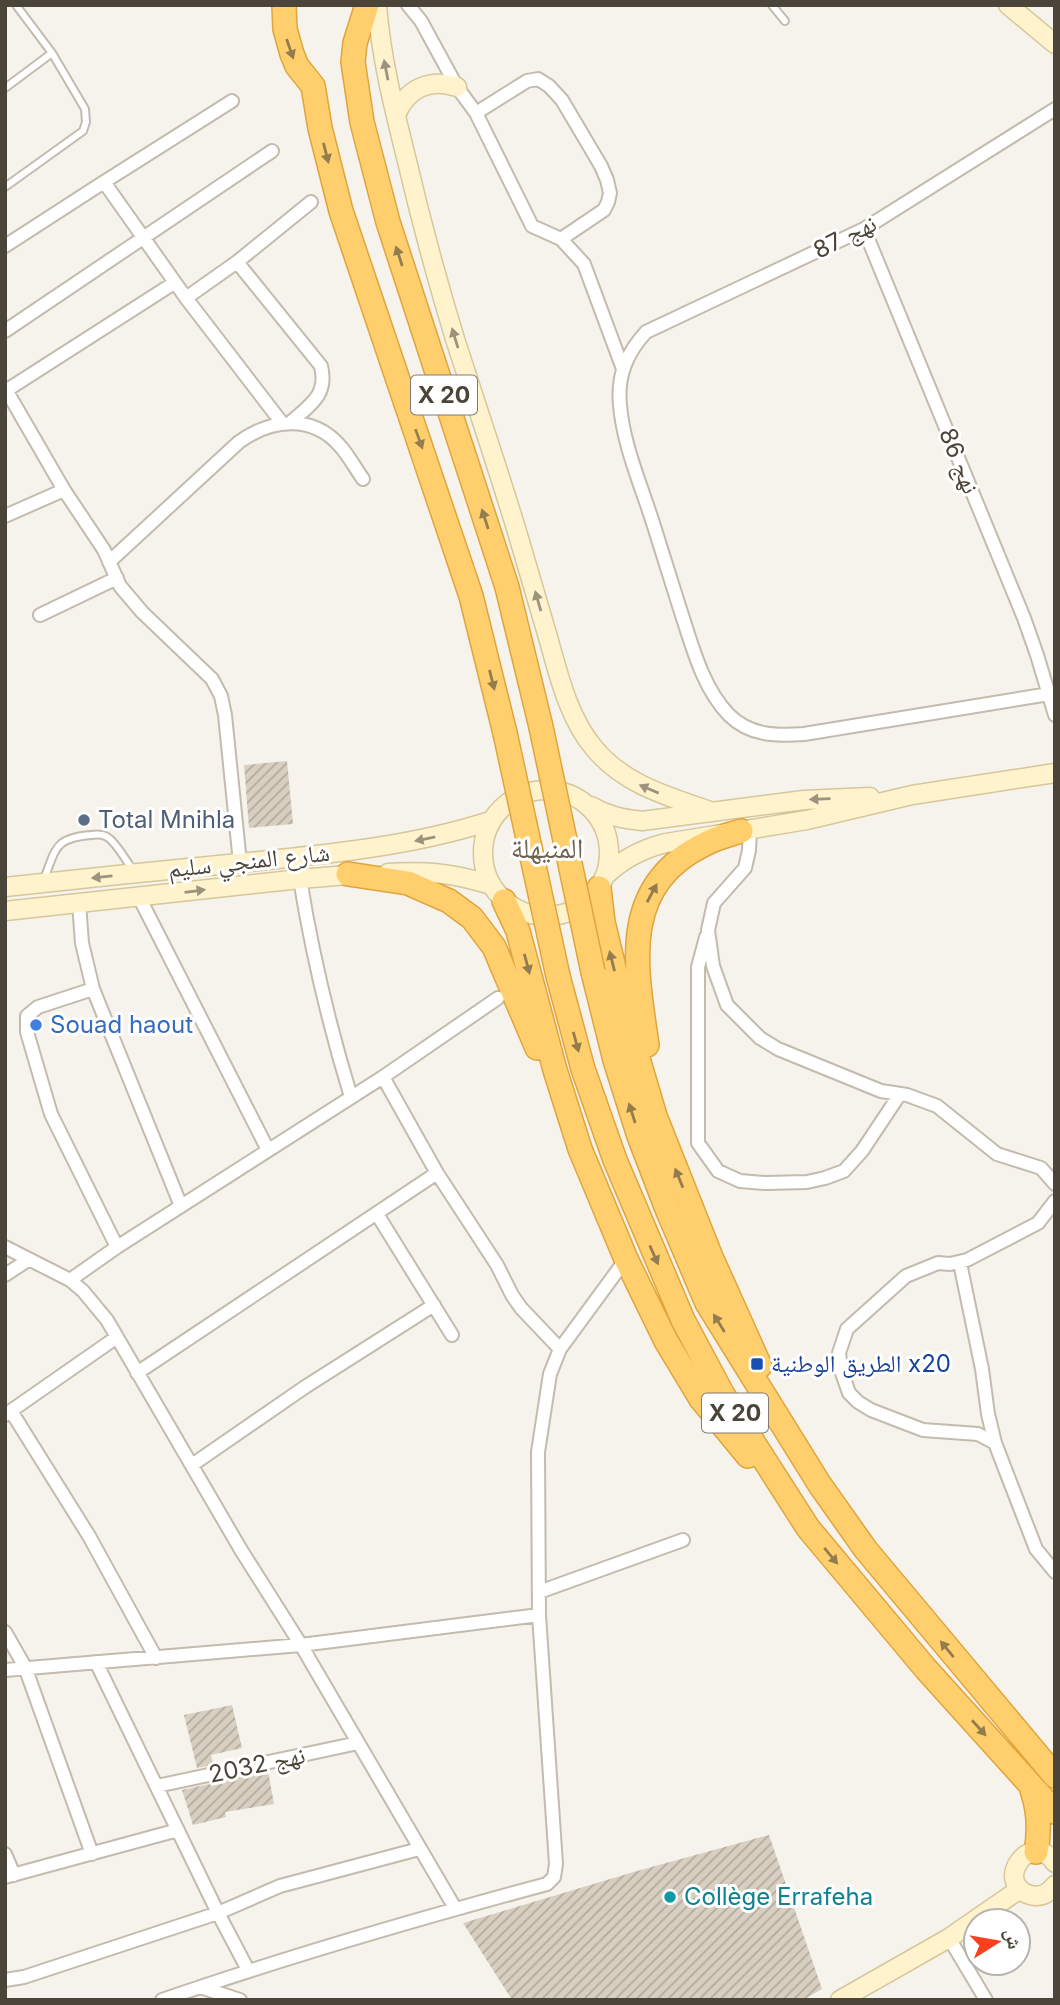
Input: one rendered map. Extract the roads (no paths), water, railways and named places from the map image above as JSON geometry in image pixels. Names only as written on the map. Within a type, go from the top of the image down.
[{"type":"highway","name":"X 20","points":[[284,5],[285,29],[292,54],[313,86],[320,128],[341,211],[471,596],[505,733],[558,976],[583,1069],[615,1160],[678,1308],[723,1395],[808,1528]]},
{"type":"highway","name":"X 20","points":[[367,5],[355,43],[353,62],[362,122],[388,222],[507,587],[615,1060],[639,1136],[667,1209],[707,1303],[820,1485],[866,1550],[1055,1776]]},
{"type":"highway","points":[[669,1151],[650,1067],[639,995],[636,961],[638,930],[657,883],[671,867],[705,844],[745,830]]},
{"type":"highway","points":[[348,874],[408,883],[449,901],[472,918],[494,947],[580,1149]]},
{"type":"highway","name":"X 20","points":[[602,882],[603,922],[626,1018],[655,1116],[711,1257],[779,1410],[820,1485]]},
{"type":"highway","name":"X 20","points":[[497,893],[518,931],[555,1070],[580,1149],[626,1259],[666,1341],[701,1399],[926,1669],[1055,1812]]},
{"type":"highway","points":[[1029,1783],[1037,1810],[1038,1838],[1046,1858]]},
{"type":"main road","name":"X 20","points":[[377,5],[385,71],[444,301],[506,495],[559,677],[580,728],[602,757],[629,780],[713,812]]},
{"type":"main road","points":[[1008,5],[1055,44]]},
{"type":"main road","points":[[396,115],[407,96],[415,89],[436,83],[457,87]]},
{"type":"main road","points":[[912,795],[804,800],[642,821],[604,814],[577,797],[556,790],[535,789],[514,797],[498,810],[490,821],[484,836],[484,870],[497,893],[519,911],[536,916],[554,916],[572,911],[587,901],[617,865],[648,848],[807,820],[912,795],[1055,773]]},
{"type":"main road","points":[[588,804],[600,820],[608,838],[609,858],[602,882]]},
{"type":"main road","name":"شارع المنجي سليم","points":[[5,887],[298,857],[418,841],[490,821]]},
{"type":"main road","name":"شارع المنجي سليم","points":[[5,911],[348,874],[424,871],[460,876],[497,893]]},
{"type":"main road","points":[[1046,1858],[1028,1853],[1021,1858],[1014,1873],[1016,1882],[1027,1894],[1036,1896],[1054,1890]]},
{"type":"main road","points":[[839,2000],[949,1938],[1020,1889]]},
{"type":"street","points":[[408,5],[421,21],[457,87],[476,113],[532,226],[561,239],[584,264],[623,369],[620,405],[631,452],[692,644],[704,676],[728,714],[740,724],[768,735],[804,734],[1049,694]]},
{"type":"street","points":[[476,113],[527,81],[538,79],[562,100],[601,166],[610,192],[604,209],[561,239]]},
{"type":"street","points":[[5,246],[232,101]]},
{"type":"street","name":"نهج 87","points":[[623,369],[631,351],[646,332],[657,325],[864,229],[1055,109]]},
{"type":"street","points":[[5,331],[272,151]]},
{"type":"street","points":[[104,182],[186,299],[287,423]]},
{"type":"street","points":[[186,299],[311,202]]},
{"type":"street","name":"نهج 86","points":[[864,229],[1024,618],[1055,715]]},
{"type":"street","points":[[237,261],[321,366],[324,378],[322,390],[316,400],[287,423]]},
{"type":"street","points":[[174,283],[7,393],[64,490],[104,550],[131,601],[212,679],[221,696],[240,863]]},
{"type":"street","points":[[109,562],[239,442],[266,426],[287,423],[314,428],[340,446],[363,479]]},
{"type":"street","points":[[5,516],[64,490]]},
{"type":"street","points":[[40,615],[117,578]]},
{"type":"street","points":[[745,830],[749,850],[745,868],[714,903],[698,967],[698,1143],[718,1171],[740,1181],[807,1182],[825,1178],[844,1171],[862,1151],[900,1094]]},
{"type":"street","points":[[300,879],[321,989],[351,1097]]},
{"type":"street","points":[[139,897],[268,1150]]},
{"type":"street","points":[[79,903],[85,963],[93,989],[181,1206]]},
{"type":"street","points":[[708,930],[713,966],[727,1004],[760,1038],[778,1049],[881,1091],[918,1098],[937,1105],[997,1154],[1041,1168],[1055,1184]]},
{"type":"street","points":[[93,989],[38,1007],[27,1016],[26,1022],[51,1114],[117,1247]]},
{"type":"street","points":[[70,1280],[117,1247],[383,1077],[498,998]]},
{"type":"street","points":[[383,1077],[437,1173],[497,1265],[521,1308],[560,1349]]},
{"type":"street","points":[[137,1373],[437,1173]]},
{"type":"street","points":[[995,1443],[978,1434],[923,1430],[871,1410],[849,1393],[841,1370],[839,1353],[847,1329],[906,1276],[938,1263],[960,1263],[1038,1223],[1055,1201]]},
{"type":"street","points":[[377,1214],[452,1335]]},
{"type":"street","points":[[5,1247],[70,1280],[97,1305],[455,1908]]},
{"type":"street","points":[[162,2000],[248,1970],[551,1881],[556,1864],[539,1615],[538,1451],[550,1374],[560,1349],[626,1259]]},
{"type":"street","points":[[5,1275],[28,1260]]},
{"type":"street","points":[[960,1263],[995,1443],[1037,1549],[1055,1572]]},
{"type":"street","points":[[192,1465],[305,1387],[434,1305]]},
{"type":"street","points":[[117,1338],[8,1413],[89,1536],[156,1658]]},
{"type":"street","points":[[539,1592],[683,1540]]},
{"type":"street","points":[[5,1670],[301,1645],[539,1615]]},
{"type":"street","points":[[5,1632],[25,1667],[92,1854]]},
{"type":"street","points":[[96,1662],[248,1970]]},
{"type":"street","name":"نهج 2032","points":[[156,1786],[358,1743]]},
{"type":"street","points":[[5,1854],[9,1876],[178,1830]]},
{"type":"street","points":[[5,1980],[218,1913],[280,1886],[419,1849]]},
{"type":"street","points":[[949,1938],[986,2000]]},
{"type":"street","points":[[200,1987],[240,2000]]},
{"type":"lane","points":[[5,187],[83,131],[86,122],[85,109],[52,53],[16,5]]},
{"type":"lane","points":[[772,5],[785,21]]},
{"type":"lane","points":[[5,88],[52,53]]},
{"type":"lane","points":[[43,883],[57,848],[70,837],[102,835],[110,839],[135,873]]},
{"type":"place","name":"Total Mnihla","points":[[84,820]]},
{"type":"place","name":"Souad haout","points":[[36,1025]]},
{"type":"place","name":"الطريق الوطنية x20","points":[[757,1364]]},
{"type":"place","name":"Collège Errafeha","points":[[670,1897]]},
{"type":"district","name":"المنيهلة","points":[[547,848]]}]
